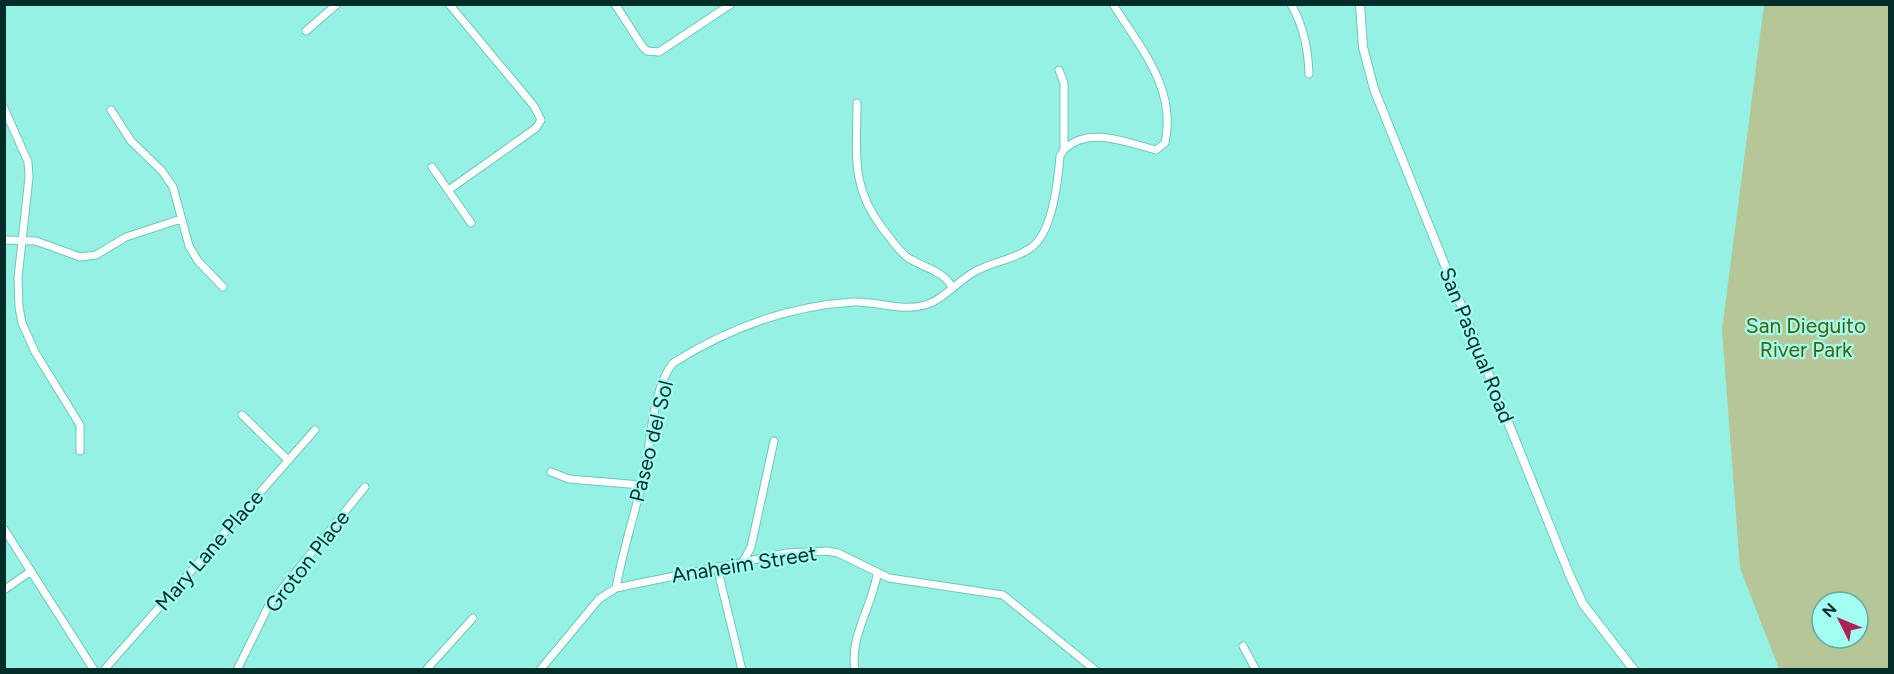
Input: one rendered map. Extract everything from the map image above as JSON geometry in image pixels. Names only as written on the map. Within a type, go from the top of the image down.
[{"type":"main road","name":"San Pasqual Road","points":[[1360,4],[1363,47],[1374,89],[1570,576],[1583,604],[1634,669]]},
{"type":"street","points":[[306,31],[337,4]]},
{"type":"street","points":[[449,4],[534,106],[541,120],[536,128],[450,189]]},
{"type":"street","points":[[615,4],[642,46],[647,51],[659,52],[731,4]]},
{"type":"street","points":[[1064,150],[1076,141],[1096,137],[1156,150],[1165,143],[1169,113],[1166,95],[1113,4]]},
{"type":"street","points":[[1291,4],[1300,20],[1305,36],[1309,74]]},
{"type":"street","name":"Paseo del Sol","points":[[616,588],[625,543],[641,485],[657,403],[673,363],[721,336],[777,315],[853,302],[915,308],[928,304],[982,267],[1032,248],[1040,238],[1052,204],[1060,156],[1064,150],[1064,82],[1059,70]]},
{"type":"street","points":[[857,103],[857,178],[862,197],[899,249],[919,264],[942,274],[952,287]]},
{"type":"street","points":[[4,108],[28,162],[29,177],[18,278],[22,323],[35,352],[80,425],[80,451]]},
{"type":"street","points":[[111,110],[131,141],[162,171],[172,187],[189,246],[198,261],[223,287]]},
{"type":"street","points":[[432,167],[450,189],[471,224]]},
{"type":"street","points":[[4,240],[36,240],[71,255],[88,256],[104,251],[126,237],[181,219]]},
{"type":"street","points":[[242,414],[288,460]]},
{"type":"street","name":"Mary Lane Place","points":[[104,669],[315,430]]},
{"type":"street","points":[[743,562],[751,547],[774,441]]},
{"type":"street","points":[[551,472],[570,479],[641,485]]},
{"type":"street","name":"Groton Place","points":[[237,669],[269,605],[365,487]]},
{"type":"street","points":[[4,529],[94,669]]},
{"type":"street","name":"Anaheim Street","points":[[540,669],[599,599],[616,588],[787,553],[827,551],[855,561],[877,574],[1003,595],[1095,669]]},
{"type":"street","points":[[717,567],[742,669]]},
{"type":"street","points":[[4,590],[31,571]]},
{"type":"street","points":[[855,669],[853,656],[855,644],[867,613],[877,574]]},
{"type":"street","points":[[426,669],[473,618]]},
{"type":"street","points":[[1243,646],[1256,669]]},
{"type":"green space","name":"San Dieguito River Park","points":[[1764,5],[1889,5],[1889,669],[1779,669],[1740,568],[1722,330]]}]
